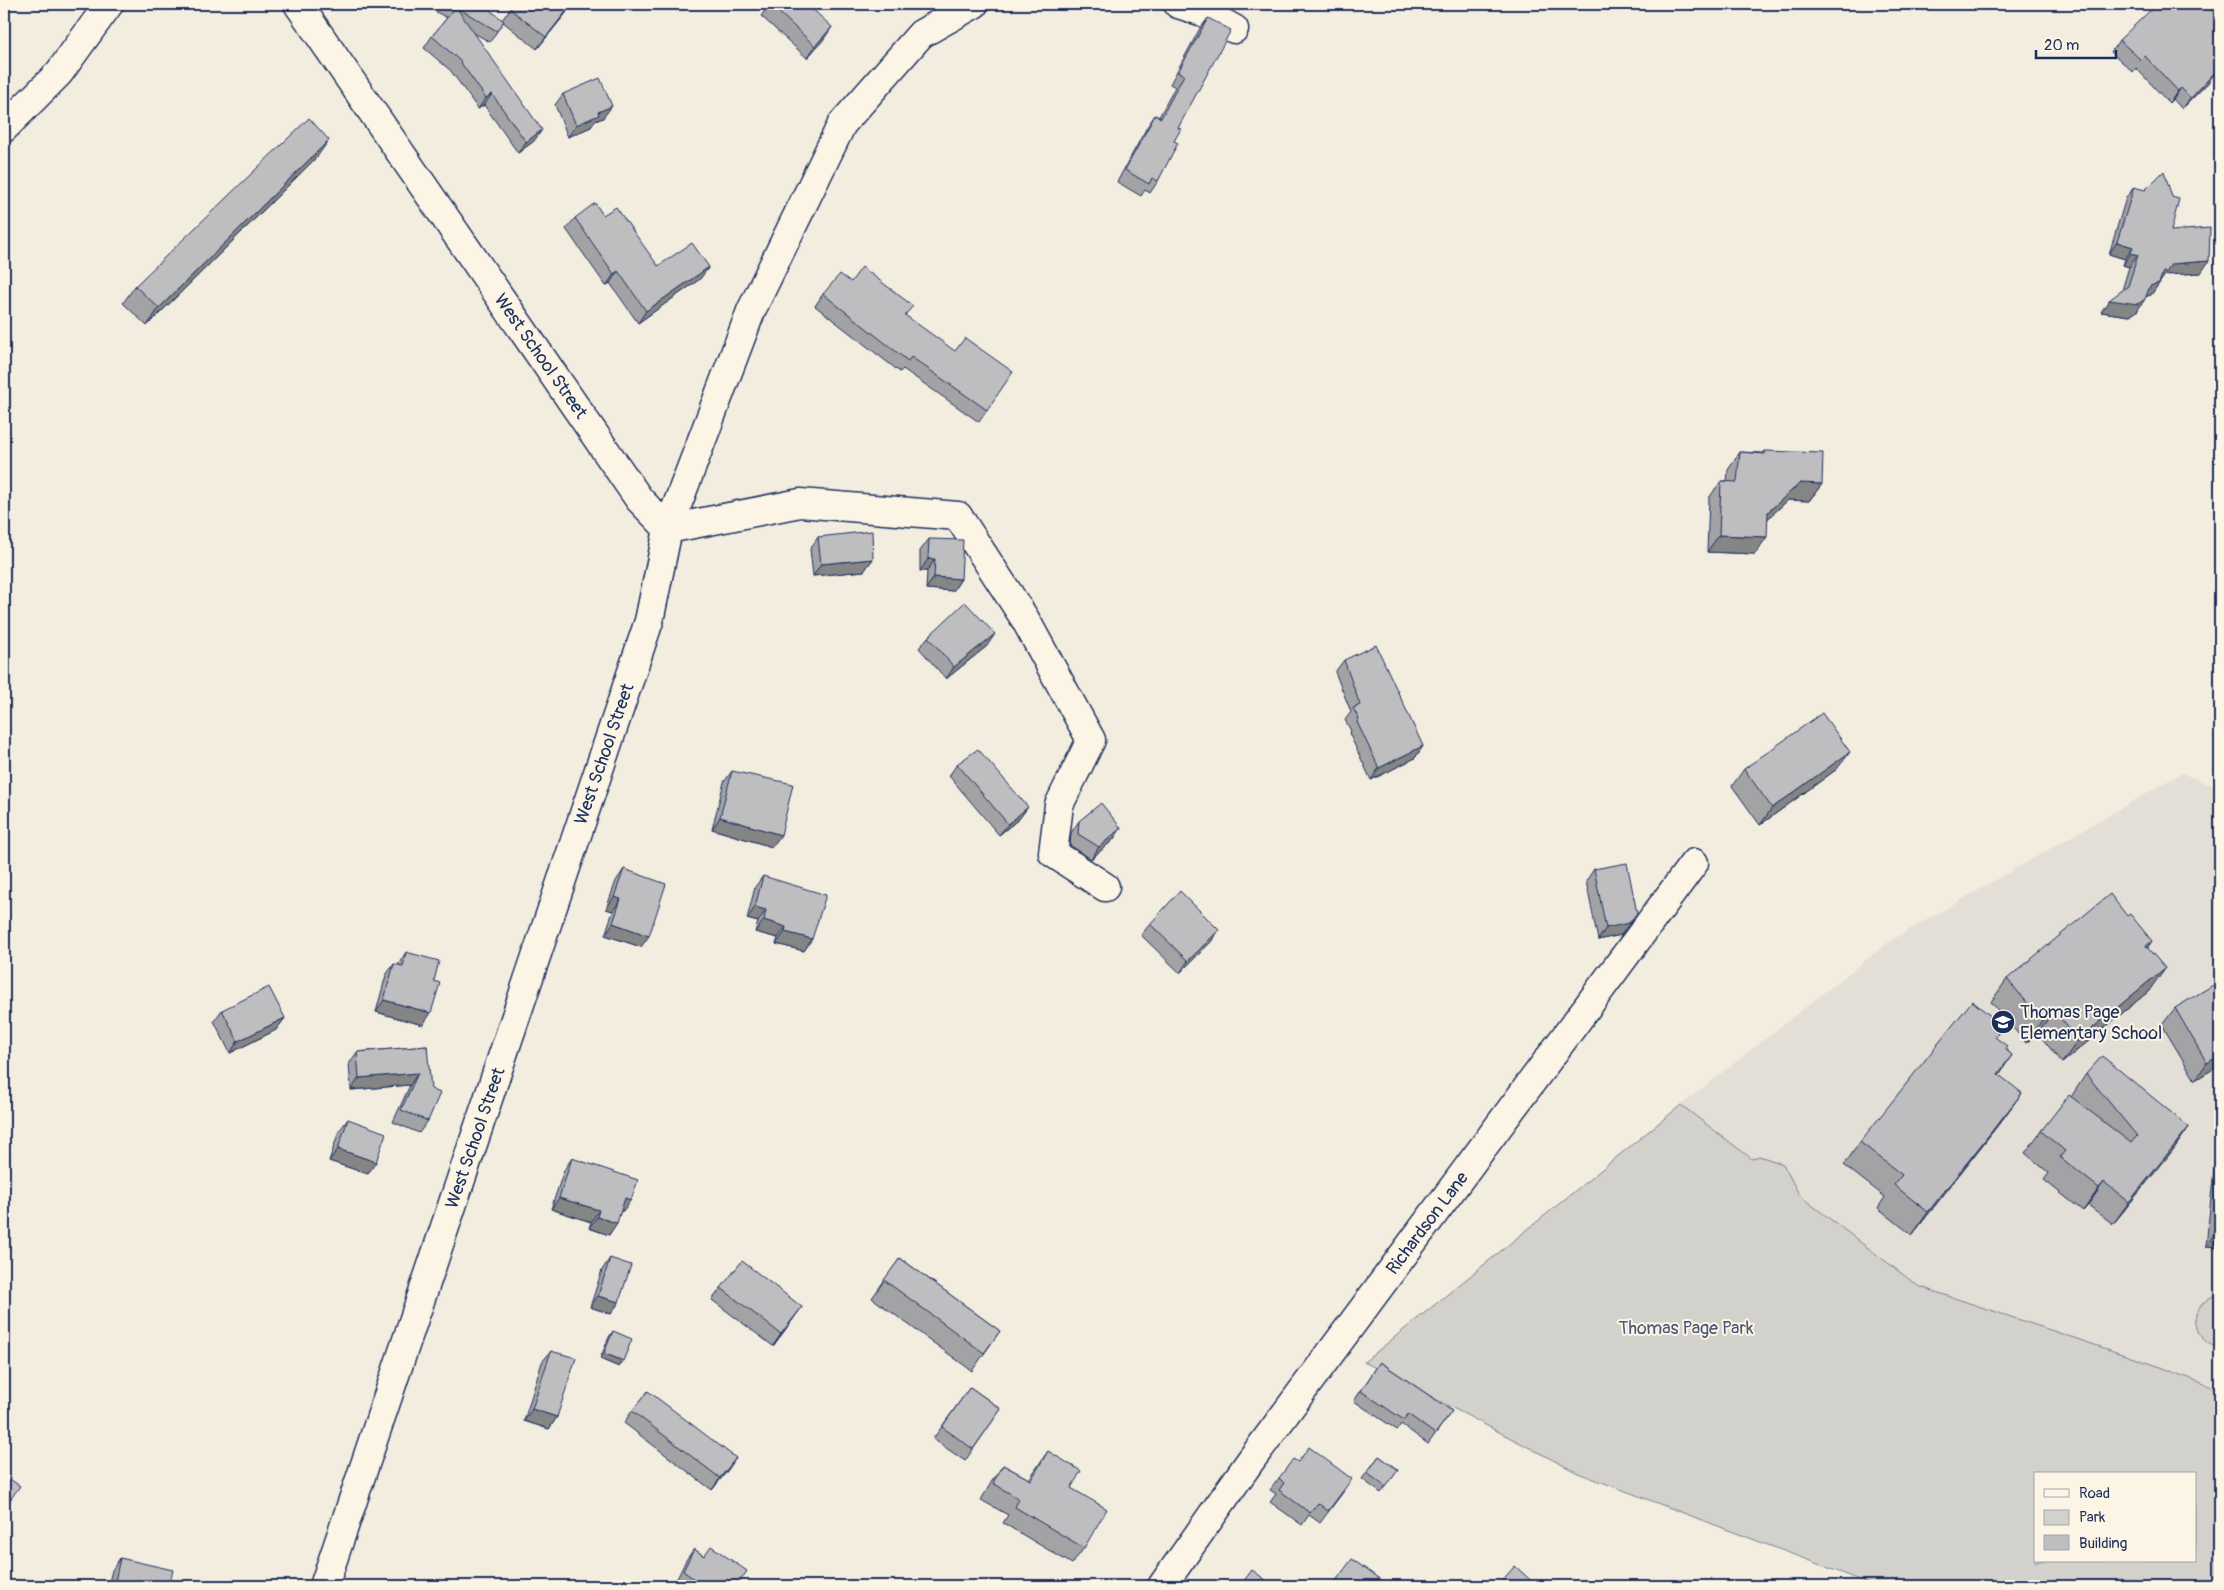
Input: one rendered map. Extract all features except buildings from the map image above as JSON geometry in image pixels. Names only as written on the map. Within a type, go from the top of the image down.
[{"type":"street","points":[[4,128],[59,73],[109,4]]},
{"type":"street","name":"West School Street","points":[[298,4],[639,499],[668,529],[649,621],[324,1586]]},
{"type":"street","points":[[668,529],[751,311],[842,124],[921,34],[974,4]]},
{"type":"street","points":[[1178,4],[1203,12],[1234,29]]},
{"type":"street","points":[[668,529],[800,503],[958,516],[1025,619],[1091,740],[1060,805],[1054,853],[1105,887]]},
{"type":"street","name":"Richardson Lane","points":[[1162,1586],[1257,1452],[1694,863]]},
{"type":"shaded area","name":"Thomas Page Elementary School","points":[[2182,773],[2220,789],[2220,1388],[1918,1286],[1681,1105],[1891,940]]},
{"type":"green space","name":"Thomas Page Park","points":[[1681,1105],[1752,1159],[1759,1156],[1783,1164],[1800,1196],[1918,1286],[2161,1367],[2220,1390],[2220,1586],[1876,1586],[1578,1473],[1364,1362]]},
{"type":"green space","points":[[2220,1293],[2220,1349],[2209,1344],[2201,1337],[2196,1329],[2195,1321],[2201,1305],[2209,1298]]},
{"type":"place","name":"Thomas Page Elementary School","points":[[2003,1022]]}]
